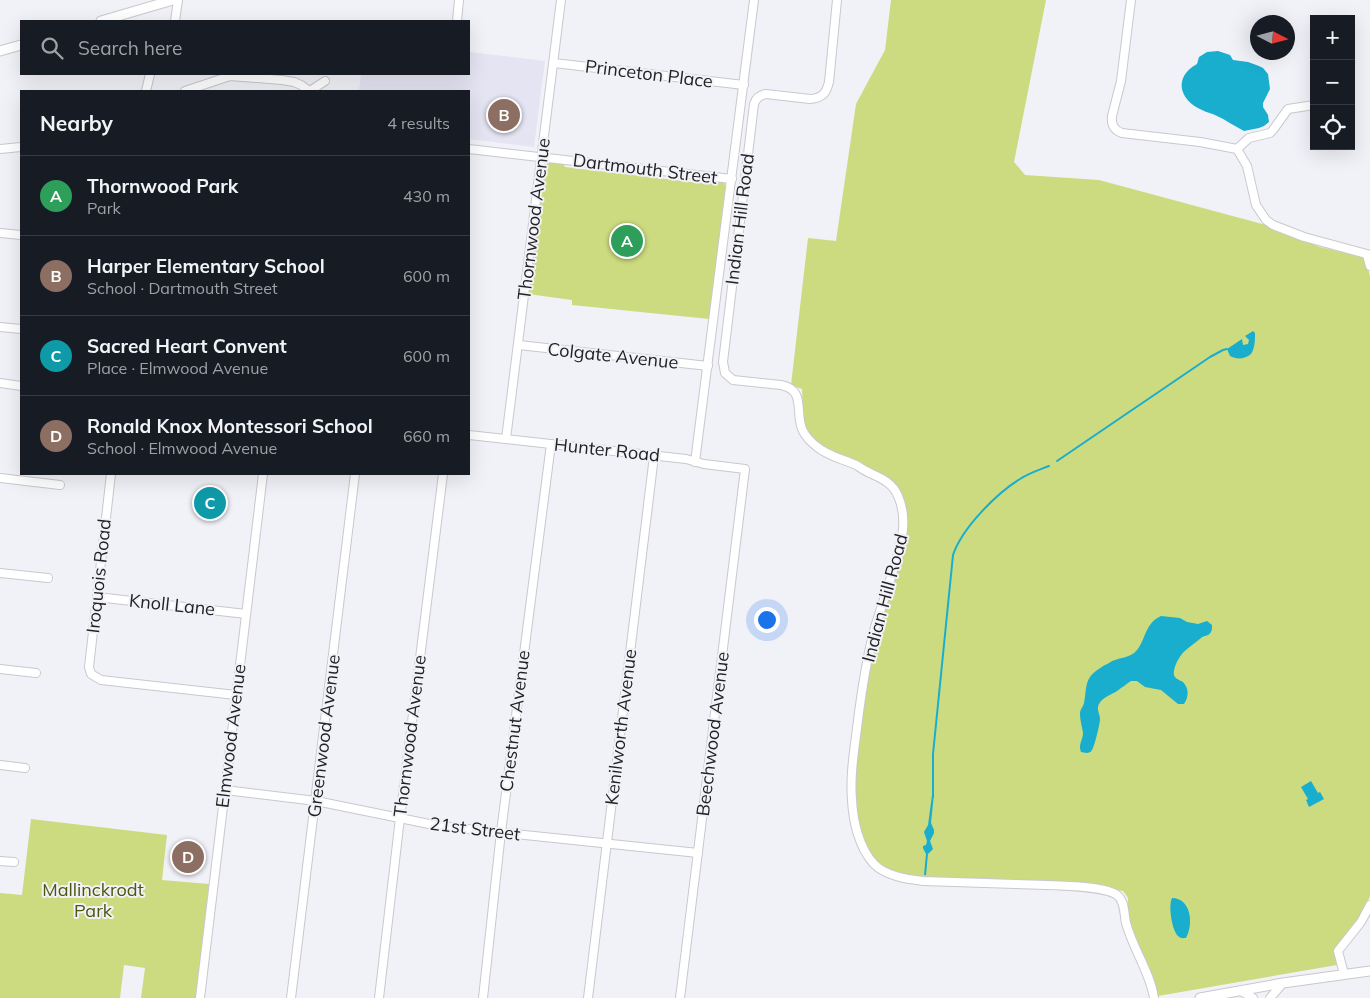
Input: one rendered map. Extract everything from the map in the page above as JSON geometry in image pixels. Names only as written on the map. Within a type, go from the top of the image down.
[{"type":"street","points":[[104,20],[173,0]]},
{"type":"street","points":[[175,20],[178,0]]},
{"type":"street","points":[[457,20],[459,0]]},
{"type":"street","name":"Thornwood Avenue","points":[[506,439],[561,0]]},
{"type":"street","points":[[695,462],[754,0]]},
{"type":"street","name":"Indian Hill Road","points":[[837,0],[827,90],[816,99],[766,94],[756,99],[754,104],[723,362],[725,373],[733,380],[788,386],[792,389],[798,397],[803,431],[817,447],[888,482],[897,492],[902,506],[904,524],[901,545],[875,629],[855,742],[852,800],[861,842],[875,865],[889,873],[909,880],[1070,886],[1104,890],[1116,894],[1122,903],[1134,946],[1149,979],[1154,998]]},
{"type":"street","points":[[1131,0],[1121,81],[1111,121],[1114,128],[1122,133],[1200,142],[1237,149],[1247,166],[1256,205],[1266,220],[1273,225],[1304,237],[1369,255],[1370,266]]},
{"type":"street","points":[[0,51],[20,45]]},
{"type":"street","name":"Princeton Place","points":[[554,63],[744,85]]},
{"type":"street","points":[[188,90],[230,76],[294,82],[308,90]]},
{"type":"street","points":[[311,90],[325,82]]},
{"type":"street","points":[[1237,149],[1249,138],[1270,133],[1288,110],[1310,106]]},
{"type":"street","points":[[0,149],[20,147]]},
{"type":"street","name":"Dartmouth Street","points":[[470,149],[732,179]]},
{"type":"street","points":[[0,233],[20,235]]},
{"type":"street","points":[[0,326],[20,329]]},
{"type":"street","name":"Colgate Avenue","points":[[519,345],[708,366]]},
{"type":"street","points":[[0,383],[20,386]]},
{"type":"street","name":"Hunter Road","points":[[470,435],[686,459],[745,469]]},
{"type":"street","name":"Chestnut Avenue","points":[[483,998],[501,832],[551,444]]},
{"type":"street","name":"Kenilworth Avenue","points":[[588,998],[654,456]]},
{"type":"street","name":"Beechwood Avenue","points":[[680,998],[745,469]]},
{"type":"street","name":"Iroquois Road","points":[[111,475],[89,667],[91,674],[101,680],[236,695]]},
{"type":"street","name":"Elmwood Avenue","points":[[200,998],[263,475]]},
{"type":"street","name":"Greenwood Avenue","points":[[291,998],[355,475]]},
{"type":"street","name":"Thornwood Avenue","points":[[379,998],[443,475]]},
{"type":"street","points":[[0,478],[60,485]]},
{"type":"street","points":[[0,573],[48,578]]},
{"type":"street","name":"Knoll Lane","points":[[97,597],[246,614]]},
{"type":"street","points":[[0,669],[36,673]]},
{"type":"street","points":[[0,765],[25,768]]},
{"type":"street","name":"21st Street","points":[[224,790],[316,801],[440,826],[698,853]]},
{"type":"street","points":[[0,860],[14,862]]},
{"type":"street","points":[[1344,974],[1338,951],[1361,922],[1370,905]]},
{"type":"street","points":[[1200,998],[1370,970]]},
{"type":"street","points":[[1270,998],[1283,983]]},
{"type":"street","points":[[1242,991],[1253,998]]},
{"type":"shaded area","points":[[470,52],[545,61],[534,147],[470,139],[470,90],[359,90],[361,75],[470,75]]},
{"type":"green space","points":[[891,0],[1046,0],[1014,162],[1025,175],[1099,180],[1266,225],[1320,247],[1363,257],[1366,261],[1370,276],[1370,896],[1362,915],[1336,947],[1337,965],[1158,996],[1155,985],[1131,932],[1127,910],[1128,898],[1123,891],[1059,882],[918,878],[903,875],[880,866],[867,850],[861,834],[854,799],[856,750],[869,666],[906,520],[904,507],[898,490],[884,476],[840,458],[819,445],[811,437],[803,418],[802,389],[791,385],[808,238],[836,241],[856,104],[885,50]]},
{"type":"green space","points":[[548,162],[563,163],[565,167],[708,184],[713,180],[724,182],[726,188],[709,319],[572,305],[572,300],[528,294],[544,168]]},
{"type":"green space","name":"Mallinckrodt Park","points":[[31,819],[167,835],[162,880],[209,884],[196,998],[141,998],[145,968],[124,965],[120,998],[0,998],[0,893],[22,895]]},
{"type":"water","points":[[1218,51],[1230,55],[1233,60],[1259,66],[1268,74],[1270,89],[1263,107],[1268,115],[1269,122],[1264,126],[1244,131],[1194,106],[1184,94],[1182,82],[1184,75],[1197,64],[1199,57],[1207,52]]},
{"type":"water","points":[[1253,331],[1255,333],[1255,341],[1251,354],[1241,358],[1230,356],[1227,349],[1242,339],[1243,345],[1248,344],[1249,340],[1245,336]]},
{"type":"water","points":[[1161,616],[1180,618],[1187,622],[1198,624],[1207,621],[1212,625],[1210,634],[1202,637],[1185,650],[1176,665],[1174,675],[1185,684],[1187,690],[1186,701],[1184,704],[1178,704],[1161,690],[1145,687],[1137,681],[1131,681],[1101,701],[1098,708],[1100,722],[1093,748],[1089,753],[1081,752],[1080,747],[1083,733],[1080,712],[1084,703],[1088,680],[1099,669],[1112,661],[1134,653],[1140,646],[1152,623]]},
{"type":"water","points":[[1311,781],[1324,799],[1309,807],[1306,800],[1308,799],[1301,787]]},
{"type":"water","points":[[934,794],[931,823],[934,833],[930,841],[933,849],[928,854],[926,875],[924,875],[926,854],[923,846],[926,845],[927,841],[924,832],[928,825],[932,795]]},
{"type":"water","points":[[1172,898],[1183,902],[1187,907],[1190,926],[1186,938],[1179,937],[1174,929],[1171,912]]},
{"type":"waterway","points":[[1057,461],[1210,357],[1227,349]]},
{"type":"waterway","points":[[933,797],[933,754],[953,555],[964,534],[991,502],[1020,479],[1049,466]]},
{"type":"place","name":"Harper Elementary School","points":[[504,115]]},
{"type":"place","name":"Thornwood Park","points":[[627,241]]},
{"type":"place","name":"Sacred Heart Convent","points":[[210,503]]},
{"type":"place","name":"Ronald Knox Montessori School","points":[[188,857]]}]
